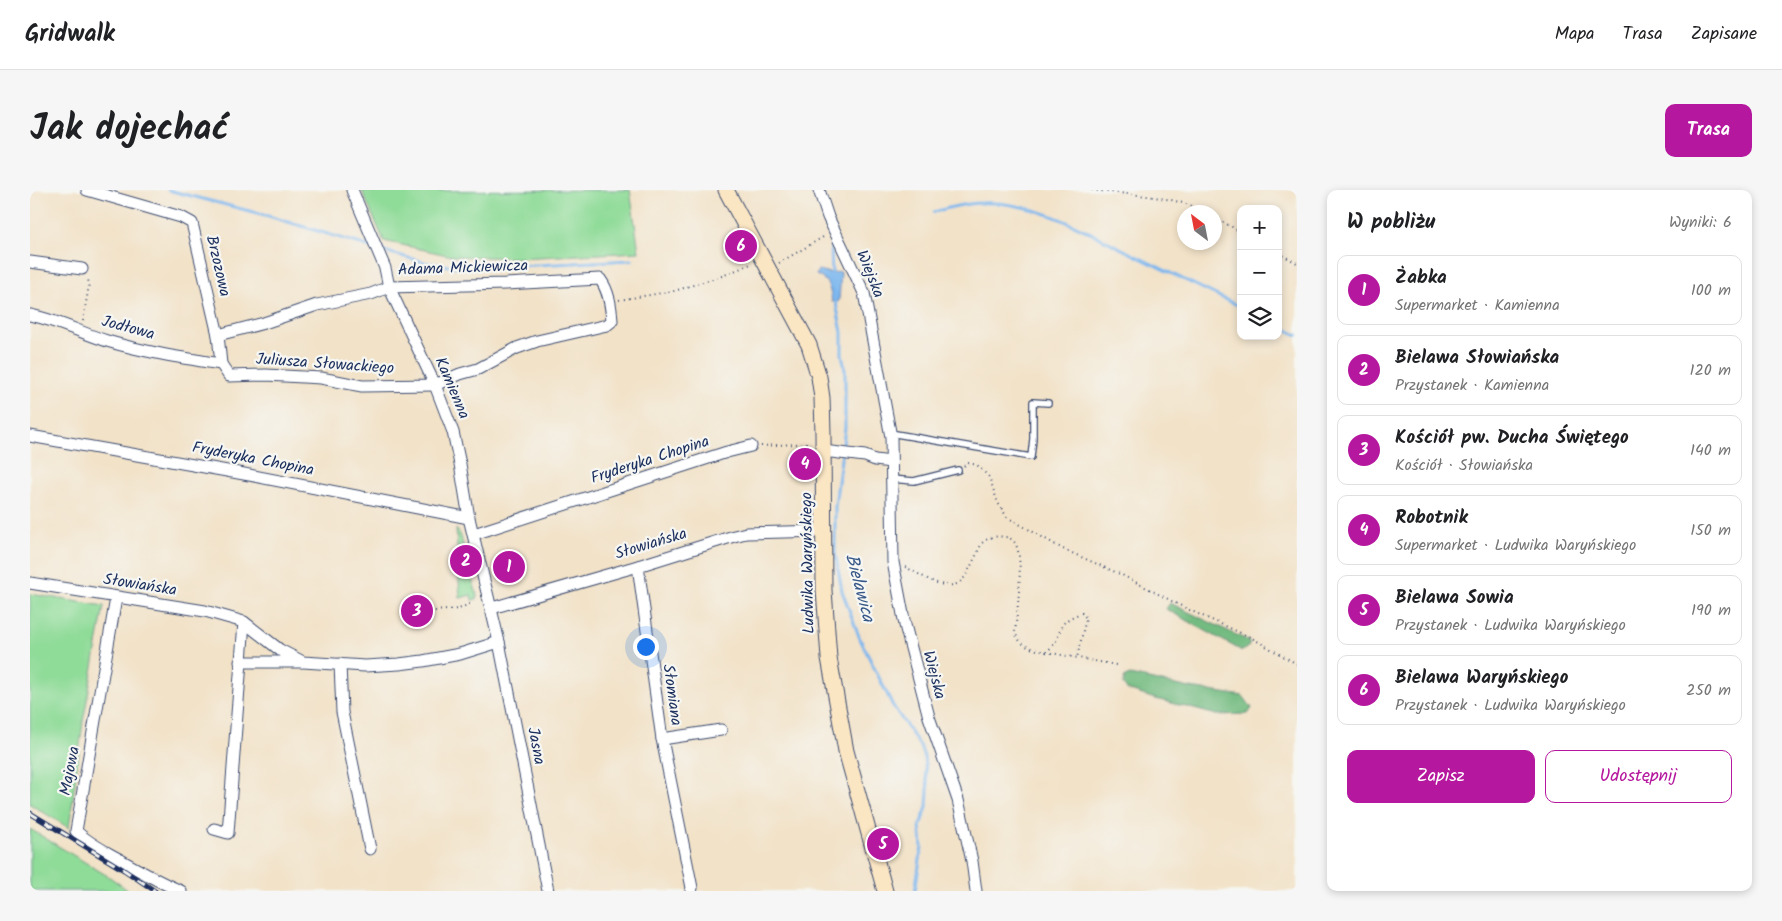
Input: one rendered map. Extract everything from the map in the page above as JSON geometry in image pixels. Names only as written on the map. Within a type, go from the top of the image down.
[{"type":"main road","name":"Ludwika Waryńskiego","points":[[726,190],[809,345],[816,364],[833,450],[823,531],[825,624],[834,696],[848,761],[885,891]]},
{"type":"street","name":"Brzozowa","points":[[87,190],[181,217],[192,223],[218,335]]},
{"type":"street","name":"Kamienna","points":[[352,190],[366,228],[385,268],[389,287],[435,385],[453,432],[469,518],[485,587],[492,608]]},
{"type":"street","name":"Wiejska","points":[[818,190],[834,231],[864,293],[890,433],[894,562],[905,625],[929,717],[958,800],[972,861],[976,891]]},
{"type":"street","points":[[30,262],[82,269]]},
{"type":"street","name":"Adama Mickiewicza","points":[[218,335],[264,323],[317,305],[370,294],[389,287],[600,279],[607,290],[610,302]]},
{"type":"street","name":"Juliusza Słowackiego","points":[[221,364],[229,376],[235,377],[266,375],[321,378],[362,386],[435,385],[460,374],[478,369],[517,348],[537,341],[566,336],[607,325],[612,320],[610,302]]},
{"type":"street","name":"Jodłowa","points":[[30,315],[60,323],[105,341],[221,364]]},
{"type":"street","points":[[218,335],[221,364]]},
{"type":"street","name":"Fryderyka Chopina","points":[[30,436],[244,474],[469,518]]},
{"type":"street","name":"Fryderyka Chopina","points":[[474,534],[727,452],[751,446]]},
{"type":"street","points":[[833,450],[891,462]]},
{"type":"street","name":"Słowiańska","points":[[492,608],[746,533],[823,531]]},
{"type":"street","name":"Słomiana","points":[[638,566],[662,739],[692,888],[690,891]]},
{"type":"street","name":"Słowiańska","points":[[30,583],[205,611],[244,622],[280,650],[303,662]]},
{"type":"street","name":"Majowa","points":[[116,598],[76,831],[83,838],[128,864],[181,891]]},
{"type":"street","name":"Jasna","points":[[492,608],[548,891]]},
{"type":"street","points":[[214,829],[228,833],[244,622]]},
{"type":"street","name":"Słowiańska","points":[[240,662],[303,662],[365,666],[423,661],[500,642]]},
{"type":"street","points":[[340,664],[342,712],[370,849]]},
{"type":"street","name":"Słomiana","points":[[662,739],[721,730]]},
{"type":"lane","points":[[890,433],[1031,457],[1033,402],[1048,403]]},
{"type":"lane","points":[[891,480],[914,481],[958,470]]},
{"type":"path","points":[[1092,190],[1188,205]]},
{"type":"path","points":[[1222,221],[1237,230]]},
{"type":"path","points":[[610,302],[674,291],[766,264],[834,231]]},
{"type":"path","points":[[1282,255],[1297,263]]},
{"type":"path","points":[[81,331],[89,281],[82,269]]},
{"type":"path","points":[[751,446],[833,450]]},
{"type":"path","points":[[958,470],[968,463],[977,465],[989,477],[998,503],[1007,517],[1063,549],[1122,575],[1252,638],[1297,664]]},
{"type":"path","points":[[894,562],[941,584],[952,586],[962,580],[967,574],[982,543],[986,539],[997,536],[1009,538],[1017,546],[1020,561],[1017,638],[1026,647],[1116,665]]},
{"type":"path","points":[[435,611],[459,609],[473,602]]},
{"type":"path","points":[[1046,652],[1054,646],[1059,638],[1060,626],[1069,617],[1082,613],[1086,618],[1078,658]]},
{"type":"green space","points":[[630,190],[639,252],[519,258],[452,256],[384,241],[362,191]]},
{"type":"green space","points":[[456,529],[462,541],[464,565],[467,565],[476,590],[477,599],[472,600],[471,595],[460,598]]},
{"type":"green space","points":[[30,594],[104,606],[83,722],[69,828],[30,804]]},
{"type":"green space","points":[[1170,603],[1249,641],[1249,646],[1242,651],[1166,609]]},
{"type":"green space","points":[[1130,675],[1190,688],[1243,696],[1252,708],[1248,714],[1217,715],[1152,698],[1127,690],[1123,684],[1125,677]]},
{"type":"green space","points":[[30,829],[111,878],[129,891],[30,891]]},
{"type":"water","points":[[818,270],[830,273],[841,272],[839,301],[832,302],[826,282],[816,275]]},
{"type":"waterway","points":[[168,190],[265,215],[374,248]]},
{"type":"waterway","points":[[934,212],[963,205],[982,203],[1028,208],[1086,231],[1237,305]]},
{"type":"waterway","name":"Bielawica","points":[[831,245],[832,275]]},
{"type":"waterway","points":[[380,250],[427,263],[458,267],[497,267],[632,260]]},
{"type":"waterway","name":"Bielawica","points":[[835,299],[842,332],[842,354],[845,370],[845,428],[835,506],[835,552],[842,591],[860,639],[893,706],[920,746],[924,757],[928,789],[927,807],[920,826],[922,847],[915,891]]},
{"type":"waterway","points":[[1282,327],[1297,335]]},
{"type":"railway","points":[[30,813],[155,891]]},
{"type":"place","name":"Bielawa Waryńskiego","points":[[741,246]]},
{"type":"place","name":"Robotnik","points":[[805,464]]},
{"type":"place","name":"Bielawa Słowiańska","points":[[466,561]]},
{"type":"place","name":"Żabka","points":[[509,567]]},
{"type":"place","name":"Kościół pw. Ducha Świętego","points":[[417,611]]},
{"type":"place","name":"Bielawa Sowia","points":[[883,844]]}]
